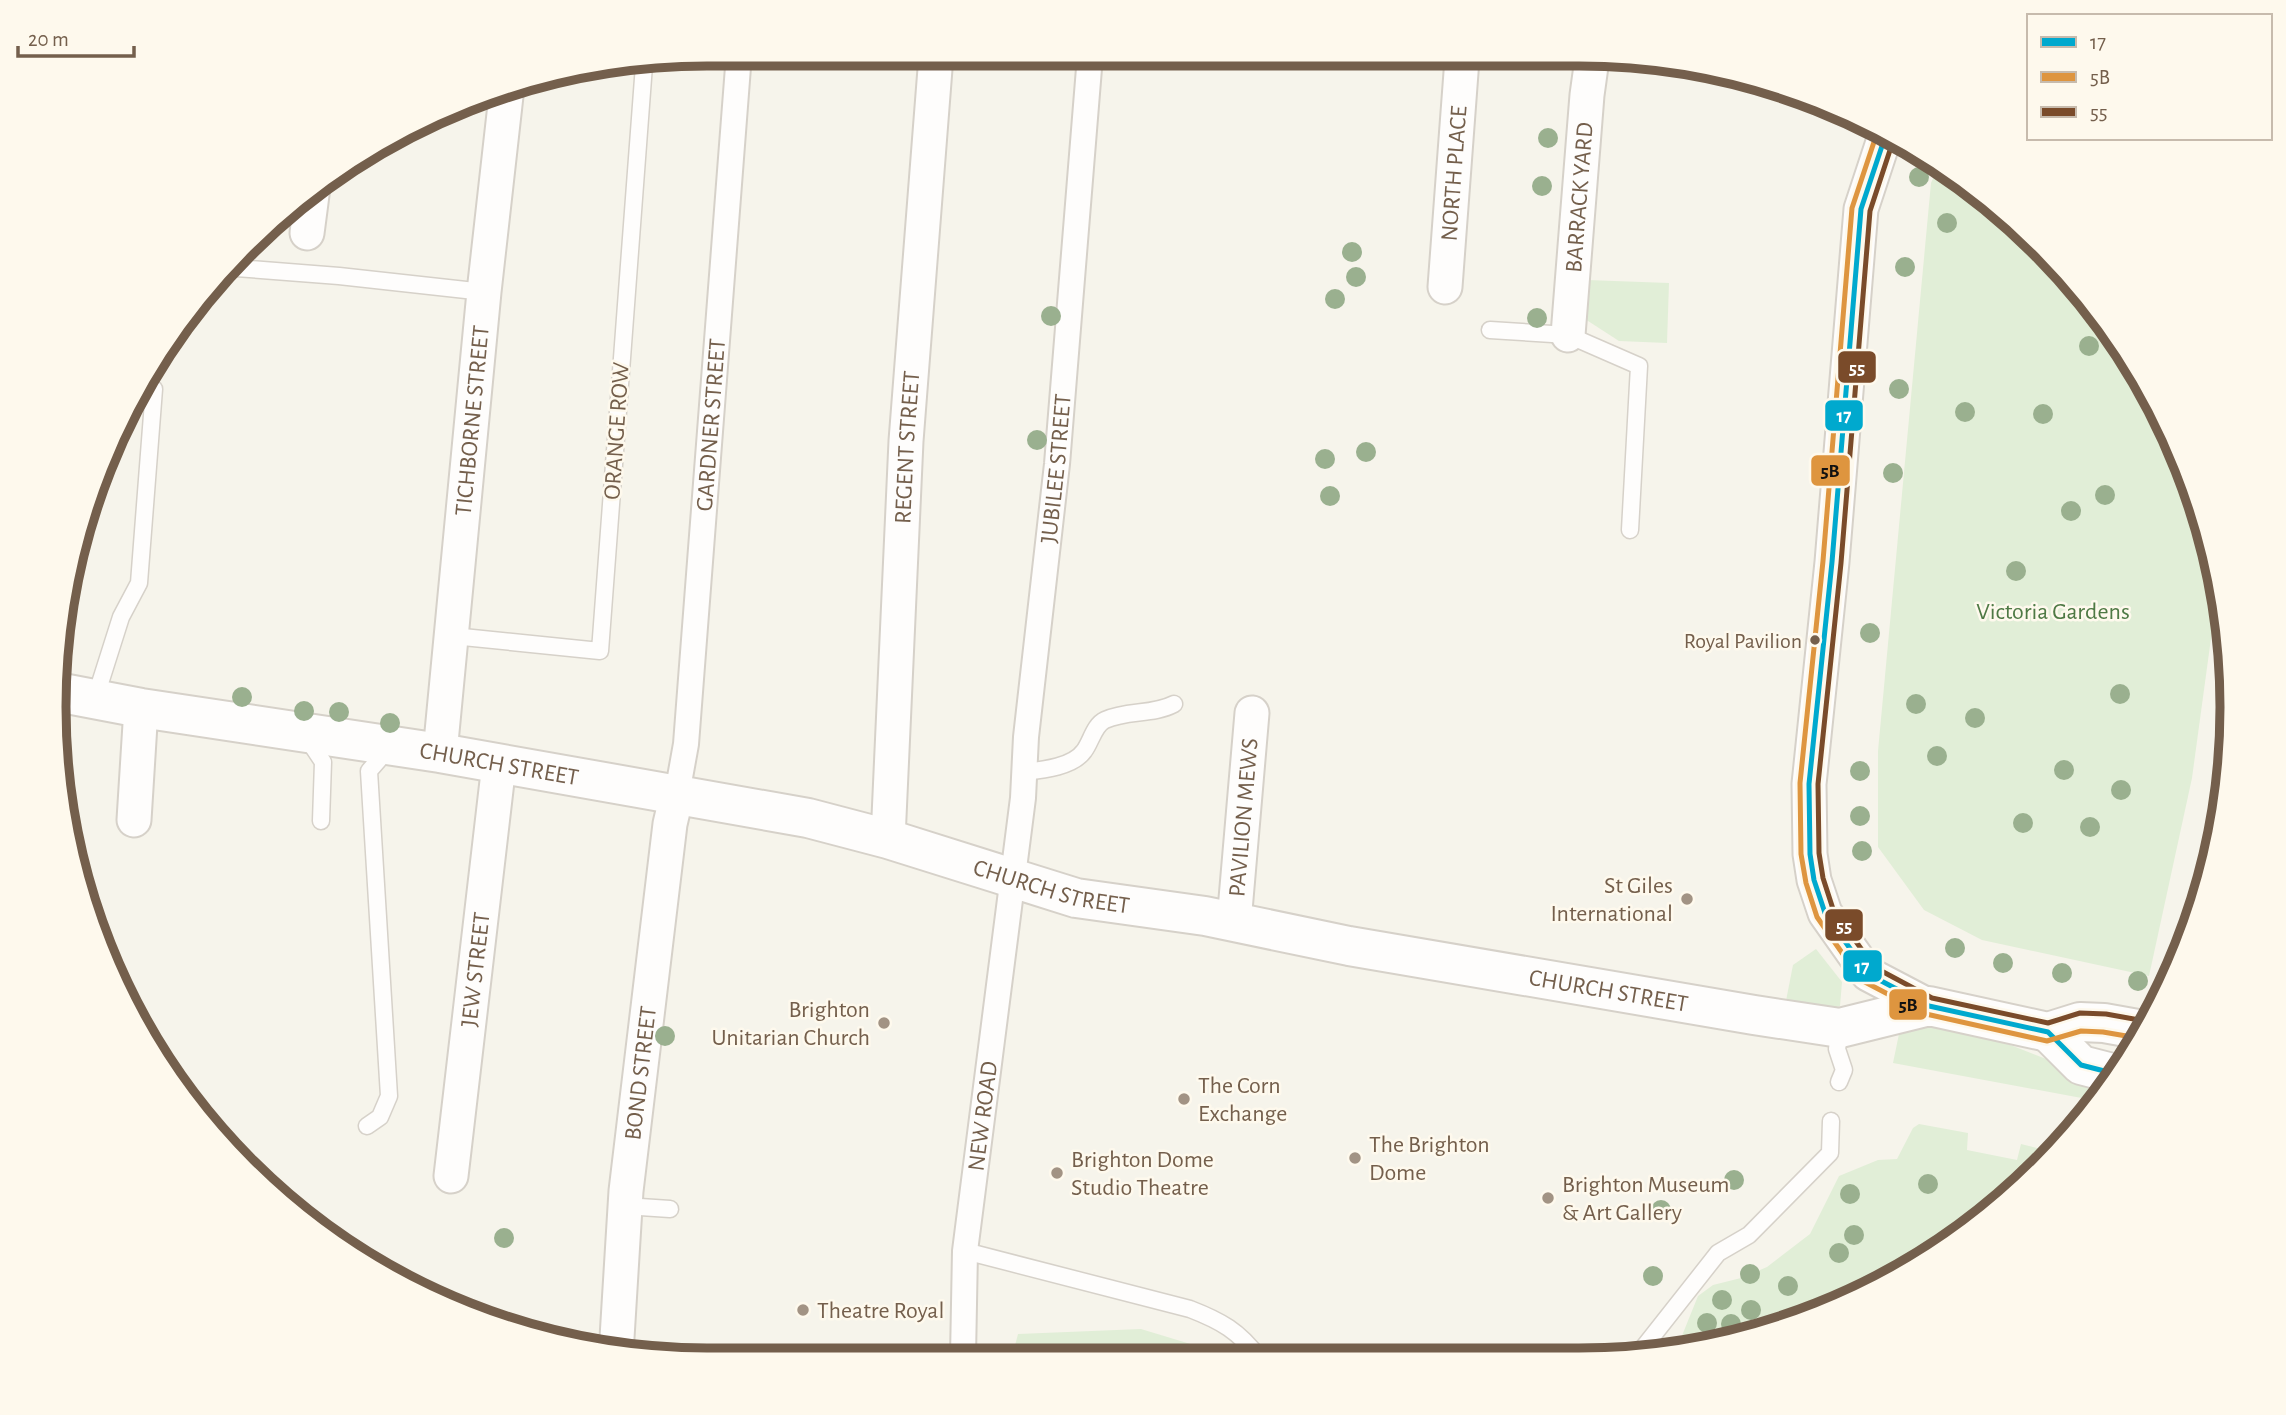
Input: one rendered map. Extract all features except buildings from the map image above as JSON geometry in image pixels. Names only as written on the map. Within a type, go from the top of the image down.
[{"type":"street","name":"GARDNER STREET","points":[[677,794],[687,744],[738,66]]},
{"type":"street","name":"REGENT STREET","points":[[888,839],[906,441],[935,66]]},
{"type":"street","name":"JUBILEE STREET","points":[[1013,878],[1057,464],[1089,66]]},
{"type":"street","name":"NORTH PLACE","points":[[1446,287],[1462,66]]},
{"type":"street","name":"BARRACK YARD","points":[[1568,335],[1591,67]]},
{"type":"street","name":"TICHBORNE STREET","points":[[424,750],[453,635],[484,292],[506,100]]},
{"type":"street","points":[[1883,144],[1861,209],[1832,562],[1812,746],[1809,784],[1810,854],[1814,880],[1825,913],[1868,974],[1928,1006]]},
{"type":"street","points":[[307,233],[311,204]]},
{"type":"street","name":"CHURCH STREET","points":[[67,694],[141,708],[424,750],[808,818],[888,839],[1076,898],[1205,916],[1349,946],[1840,1028],[1928,1006],[2048,1031],[2080,1022],[2134,1028]]},
{"type":"street","points":[[134,820],[141,708]]},
{"type":"street","name":"PAVILION MEWS","points":[[1234,922],[1252,713]]},
{"type":"street","name":"JEW STREET","points":[[451,1176],[499,764]]},
{"type":"street","name":"BOND STREET","points":[[617,1342],[625,1206],[670,824],[677,794]]},
{"type":"street","name":"NEW ROAD","points":[[963,1348],[965,1251],[1013,878]]},
{"type":"street","points":[[2048,1031],[2081,1065],[2106,1071]]},
{"type":"lane","name":"ORANGE ROW","points":[[453,635],[600,651],[644,70]]},
{"type":"lane","points":[[241,268],[484,292]]},
{"type":"lane","points":[[1490,330],[1568,335],[1639,366],[1630,530]]},
{"type":"lane","points":[[95,699],[121,617],[139,583],[154,389]]},
{"type":"lane","points":[[1024,772],[1059,767],[1083,753],[1102,721],[1164,709],[1174,704]]},
{"type":"lane","points":[[302,732],[316,747],[323,762],[321,821]]},
{"type":"lane","points":[[367,1126],[380,1117],[389,1096],[369,771],[382,756],[424,750]]},
{"type":"lane","points":[[1839,1082],[1844,1070],[1837,1049],[1840,1028]]},
{"type":"lane","points":[[1646,1345],[1718,1253],[1749,1235],[1830,1153],[1831,1122]]},
{"type":"lane","points":[[625,1206],[670,1209]]},
{"type":"lane","points":[[965,1251],[1191,1309],[1220,1321],[1251,1348]]},
{"type":"green space","name":"Victoria Gardens","points":[[1935,175],[2001,226],[2032,254],[2087,317],[2134,387],[2153,424],[2171,462],[2198,542],[2213,621],[2192,778],[2149,976],[1982,940],[1924,910],[1878,847],[1878,751],[1931,183]]},
{"type":"green space","points":[[1587,280],[1669,283],[1667,343],[1619,341],[1585,319]]},
{"type":"green space","points":[[1816,949],[1842,982],[1840,1006],[1815,1014],[1784,1011],[1793,965]]},
{"type":"green space","points":[[1955,1027],[2013,1046],[2090,1076],[2087,1098],[1893,1063],[1900,1029]]},
{"type":"green space","points":[[1919,1124],[1968,1133],[1967,1150],[2017,1160],[2021,1144],[2042,1149],[1969,1216],[1899,1263],[1824,1300],[1785,1314],[1744,1327],[1680,1340],[1698,1296],[1713,1285],[1741,1278],[1767,1267],[1810,1234],[1839,1176],[1878,1160],[1897,1159],[1913,1128]]},
{"type":"green space","points":[[1141,1329],[1198,1348],[1014,1348],[1018,1334]]},
{"type":"transit line","name":"5B","points":[[1875,140],[1852,208],[1823,561],[1800,783],[1801,854],[1806,883],[1817,917],[1861,980],[1926,1014],[2047,1041],[2081,1031],[2129,1036]]},
{"type":"transit line","name":"17","points":[[1883,144],[1861,209],[1832,562],[1809,784],[1810,854],[1814,880],[1825,913],[1868,974],[1929,1006],[2048,1032],[2081,1065],[2106,1071]]},
{"type":"transit line","name":"55","points":[[1891,148],[1870,211],[1841,563],[1818,784],[1819,853],[1823,878],[1833,909],[1874,967],[1932,998],[2048,1023],[2080,1013],[2138,1020]]},
{"type":"place","name":"Royal Pavilion","points":[[1815,640]]},
{"type":"place","name":"St Giles International","points":[[1687,899]]},
{"type":"place","name":"Brighton Unitarian Church","points":[[884,1023]]},
{"type":"place","name":"The Corn Exchange","points":[[1184,1099]]},
{"type":"place","name":"The Brighton Dome","points":[[1355,1158]]},
{"type":"place","name":"Brighton Dome Studio Theatre","points":[[1057,1173]]},
{"type":"place","name":"Brighton Museum & Art Gallery","points":[[1548,1198]]},
{"type":"place","name":"Theatre Royal","points":[[803,1310]]}]
